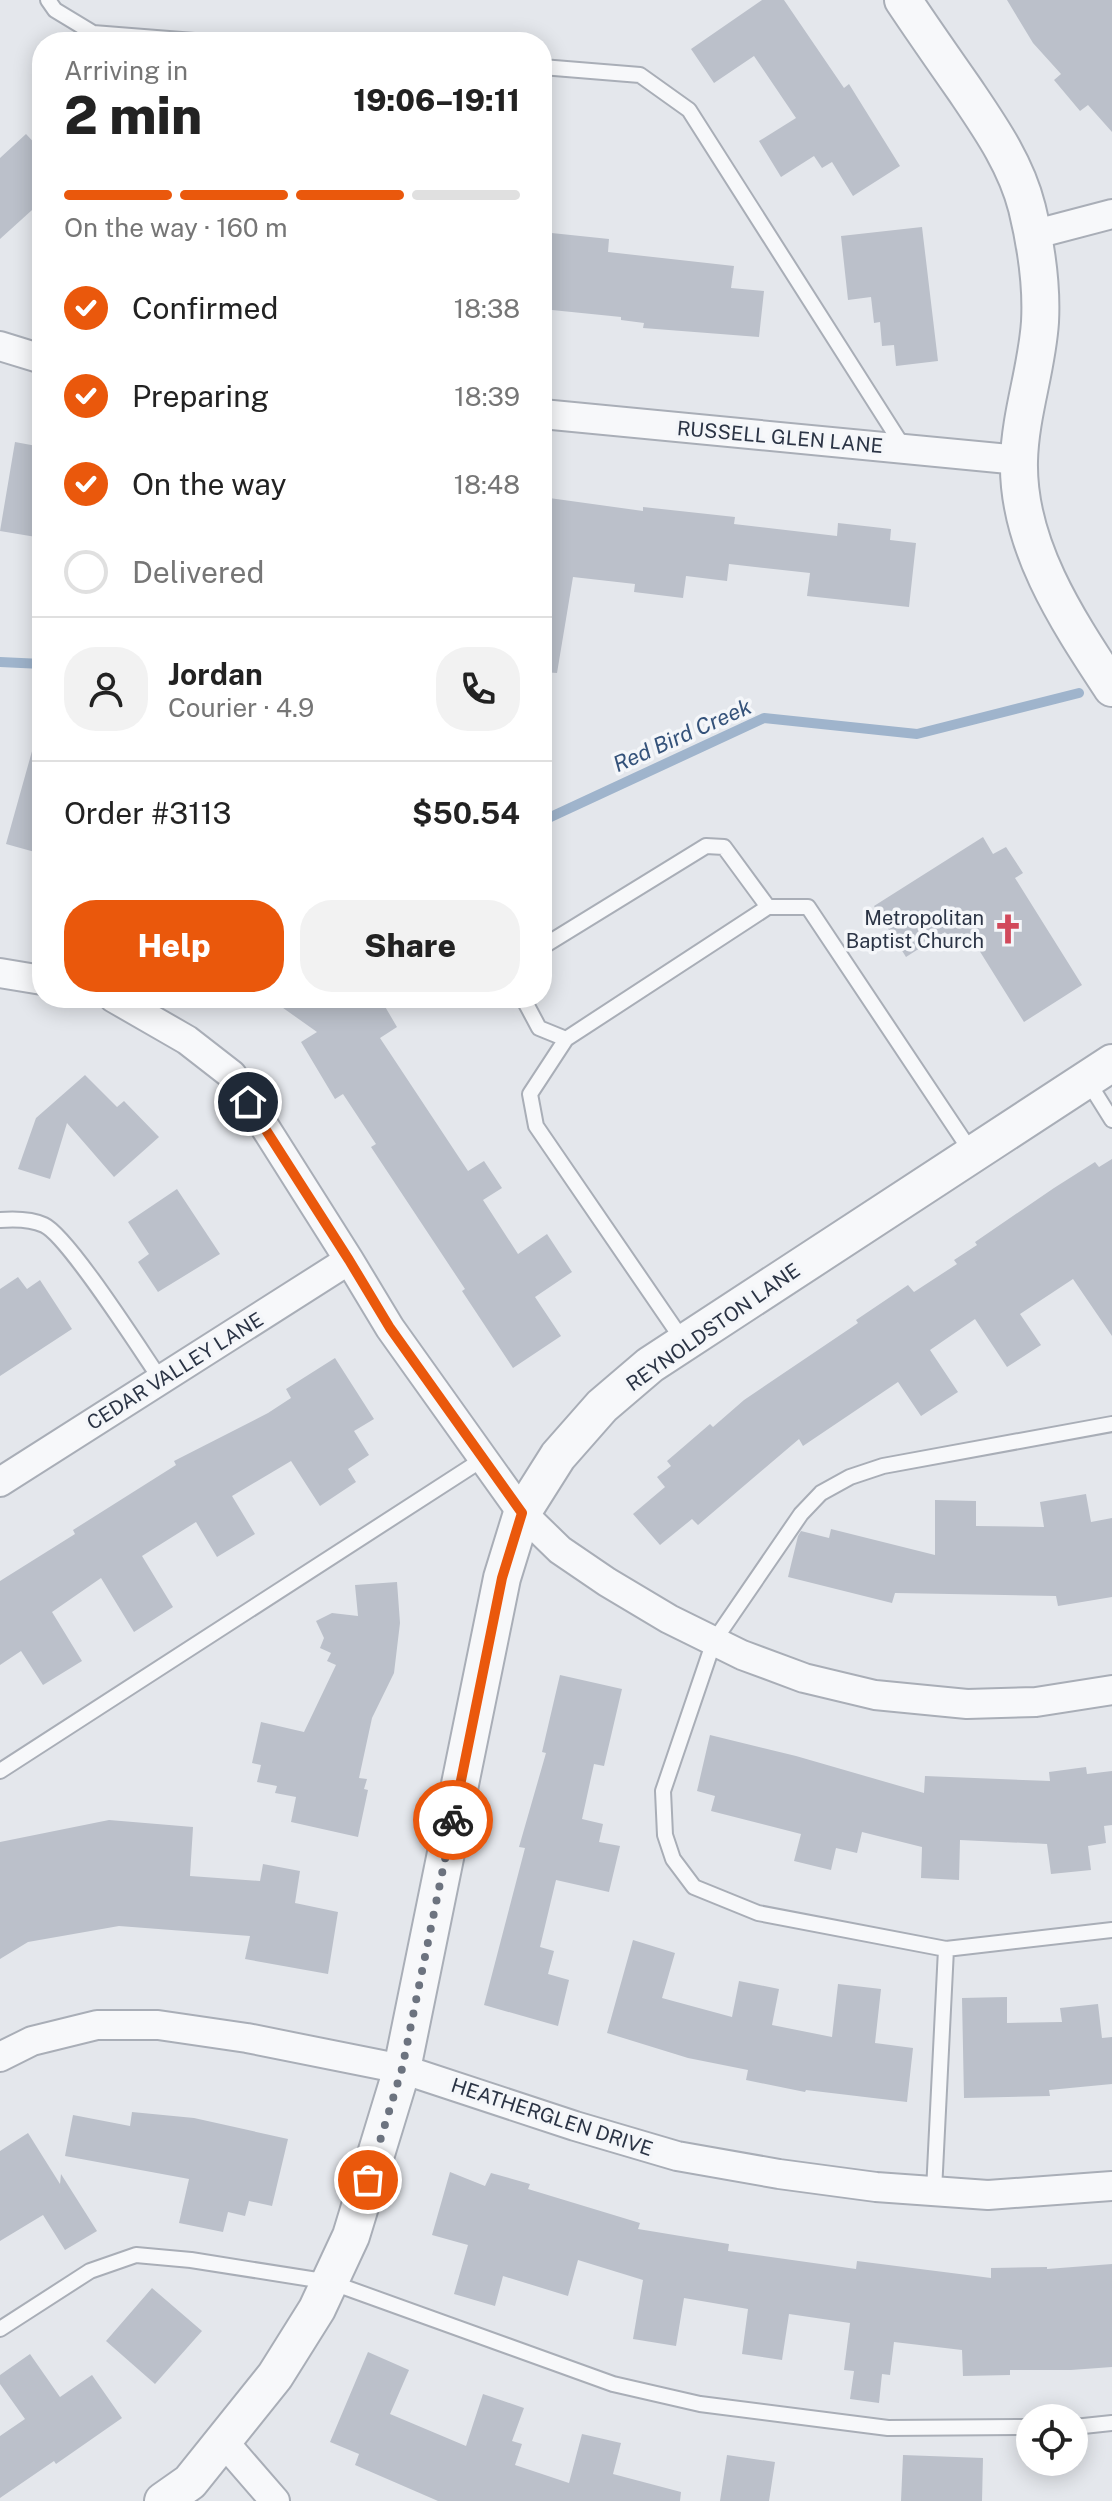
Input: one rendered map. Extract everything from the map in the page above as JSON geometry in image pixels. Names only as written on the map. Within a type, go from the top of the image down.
[{"type":"street","points":[[903,0],[993,132],[1018,179],[1027,206],[1040,284],[1040,324],[1019,460],[1022,507],[1054,593],[1071,626],[1103,668]]},
{"type":"street","points":[[1032,235],[1112,214]]},
{"type":"street","points":[[0,346],[32,356]]},
{"type":"street","name":"RUSSELL GLEN LANE","points":[[552,415],[1019,460]]},
{"type":"street","points":[[0,973],[32,978]]},
{"type":"street","points":[[131,1008],[187,1040],[232,1075],[390,1328],[522,1513],[560,1550],[669,1619],[742,1655],[804,1678],[875,1695],[981,1704],[1036,1702],[1112,1690]]},
{"type":"street","name":"REYNOLDSTON LANE","points":[[163,2501],[190,2482],[275,2376],[317,2309],[351,2236],[402,2069],[502,1578],[522,1513],[558,1456],[602,1406],[650,1365],[1099,1071]]},
{"type":"street","name":"CEDAR VALLEY LANE","points":[[0,1482],[349,1260]]},
{"type":"street","name":"HEATHERGLEN DRIVE","points":[[0,2057],[32,2041],[97,2025],[158,2025],[247,2038],[402,2069],[677,2156],[779,2174],[876,2187],[988,2195],[1112,2186]]},
{"type":"street","points":[[223,2441],[275,2501]]},
{"type":"lane","points":[[48,0],[55,10],[91,32]]},
{"type":"lane","points":[[552,68],[640,75],[689,110],[904,448]]},
{"type":"lane","points":[[552,941],[706,846],[724,847],[768,907]]},
{"type":"lane","points":[[684,1342],[536,1126],[530,1094],[566,1039],[768,907],[808,907],[973,1153]]},
{"type":"lane","points":[[528,1008],[539,1028],[566,1039]]},
{"type":"lane","points":[[1099,1071],[1112,1120]]},
{"type":"lane","points":[[0,1220],[15,1219],[44,1225],[65,1244],[161,1380]]},
{"type":"lane","points":[[1112,1424],[883,1466],[850,1477],[821,1493],[801,1514],[714,1641],[663,1791],[665,1835],[673,1859],[694,1887],[758,1913],[946,1949],[1112,1930]]},
{"type":"lane","points":[[0,1771],[483,1459]]},
{"type":"lane","points":[[934,2191],[946,1949]]},
{"type":"lane","points":[[0,2329],[90,2271],[136,2255],[191,2260],[330,2282],[613,2384],[700,2404],[888,2428],[1016,2427]]},
{"type":"lane","points":[[1088,2426],[1112,2423]]},
{"type":"building","points":[[762,0],[784,0],[844,88],[849,84],[900,166],[853,196],[832,162],[822,168],[814,156],[781,177],[759,141],[796,118],[754,56],[714,83],[691,49]]},
{"type":"building","points":[[1007,0],[1112,0],[1112,132],[1088,105],[1080,111],[1054,80],[1061,74],[1033,43]]},
{"type":"building","points":[[26,134],[32,140],[32,210],[0,239],[0,158]]},
{"type":"building","points":[[922,227],[938,361],[896,366],[894,345],[882,346],[880,322],[874,323],[871,297],[848,300],[841,236]]},
{"type":"building","points":[[552,233],[609,239],[608,252],[734,266],[731,288],[764,291],[759,337],[643,328],[644,323],[621,320],[621,317],[552,310]]},
{"type":"building","points":[[15,442],[32,445],[32,536],[0,531]]},
{"type":"building","points":[[552,498],[643,511],[643,507],[735,517],[734,524],[837,536],[838,523],[891,529],[890,540],[916,543],[909,607],[807,596],[810,573],[729,564],[727,581],[686,576],[683,598],[634,592],[635,584],[573,577],[557,673],[552,673]]},
{"type":"building","points":[[32,751],[32,851],[6,844]]},
{"type":"building","points":[[983,837],[993,854],[1006,847],[1023,873],[1015,878],[1082,985],[1024,1022],[969,934],[953,944],[945,932],[906,957],[874,906]]},
{"type":"building","points":[[283,1008],[386,1008],[397,1027],[380,1038],[468,1171],[484,1161],[502,1188],[483,1200],[518,1254],[547,1234],[572,1272],[535,1297],[561,1336],[513,1368],[371,1147],[376,1144],[343,1094],[335,1099],[301,1042],[317,1032]]},
{"type":"building","points":[[85,1075],[117,1107],[124,1101],[159,1137],[114,1177],[67,1123],[50,1179],[18,1169],[36,1118]]},
{"type":"building","points":[[1112,1159],[1112,1336],[1073,1279],[1020,1314],[1041,1345],[1007,1367],[975,1319],[930,1350],[958,1392],[921,1416],[898,1382],[803,1446],[799,1439],[698,1525],[692,1519],[660,1545],[633,1514],[665,1487],[657,1477],[671,1466],[667,1461],[710,1424],[713,1427],[744,1400],[858,1323],[856,1320],[908,1285],[914,1292],[957,1264],[954,1260],[977,1245],[975,1242],[1054,1188],[1095,1162],[1099,1167]]},
{"type":"building","points":[[177,1189],[220,1254],[158,1292],[138,1262],[149,1254],[128,1222]]},
{"type":"building","points":[[18,1277],[27,1289],[40,1280],[72,1329],[0,1376],[0,1289]]},
{"type":"building","points":[[335,1358],[374,1419],[354,1431],[369,1455],[348,1469],[356,1482],[320,1506],[291,1461],[232,1496],[255,1534],[217,1557],[196,1522],[142,1556],[173,1607],[134,1632],[101,1578],[52,1612],[82,1661],[43,1685],[21,1651],[0,1665],[0,1581],[75,1534],[73,1530],[176,1465],[174,1461],[291,1398],[286,1389]]},
{"type":"building","points":[[1086,1494],[1091,1522],[1112,1518],[1112,1597],[1058,1606],[1056,1596],[895,1593],[892,1603],[788,1577],[801,1531],[829,1538],[831,1529],[935,1555],[935,1500],[976,1501],[976,1526],[1044,1527],[1040,1502]]},
{"type":"building","points":[[397,1582],[400,1623],[394,1673],[372,1718],[359,1778],[367,1779],[364,1789],[368,1790],[358,1837],[291,1822],[296,1797],[275,1793],[277,1786],[257,1782],[261,1765],[252,1763],[261,1722],[304,1732],[336,1665],[327,1661],[331,1653],[320,1648],[324,1638],[316,1621],[332,1613],[358,1616],[355,1585]]},
{"type":"building","points":[[560,1675],[622,1689],[604,1766],[594,1764],[582,1819],[603,1824],[599,1842],[620,1846],[609,1892],[556,1880],[540,1947],[554,1951],[548,1974],[569,1980],[558,2026],[484,2005],[525,1848],[519,1847],[546,1753],[542,1752]]},
{"type":"building","points":[[710,1735],[924,1793],[925,1776],[1050,1781],[1049,1772],[1086,1767],[1087,1774],[1112,1771],[1112,1825],[1104,1826],[1106,1843],[1088,1846],[1091,1870],[1051,1874],[1047,1844],[960,1840],[959,1880],[921,1878],[922,1847],[862,1832],[857,1853],[836,1848],[831,1870],[794,1861],[801,1834],[711,1811],[715,1796],[697,1791]]},
{"type":"building","points":[[109,1820],[193,1827],[190,1876],[260,1881],[263,1864],[300,1871],[295,1903],[338,1912],[328,1974],[245,1959],[250,1936],[119,1926],[28,1942],[0,1959],[0,1842]]},
{"type":"building","points":[[633,1940],[675,1953],[662,1998],[732,2017],[739,1981],[779,1989],[772,2025],[832,2037],[838,1984],[881,1989],[875,2043],[913,2048],[907,2102],[805,2092],[746,2080],[748,2070],[688,2058],[607,2033]]},
{"type":"building","points":[[1007,1997],[1007,2023],[1062,2022],[1060,2008],[1098,2004],[1102,2038],[1112,2037],[1112,2084],[1049,2090],[1050,2096],[964,2098],[962,1998]]},
{"type":"building","points":[[132,2112],[194,2118],[288,2139],[272,2206],[249,2201],[245,2216],[228,2212],[223,2232],[179,2223],[189,2179],[65,2156],[73,2115],[130,2126]]},
{"type":"building","points":[[28,2133],[60,2184],[61,2174],[97,2231],[65,2250],[43,2215],[0,2241],[0,2151]]},
{"type":"building","points":[[450,2172],[485,2186],[491,2173],[530,2184],[528,2189],[640,2223],[638,2229],[729,2244],[728,2251],[856,2269],[857,2261],[991,2278],[991,2268],[1047,2269],[1112,2264],[1112,2367],[1010,2370],[1010,2375],[963,2376],[962,2350],[894,2342],[890,2375],[882,2374],[879,2403],[850,2399],[854,2371],[844,2370],[850,2323],[789,2314],[782,2360],[742,2354],[748,2309],[684,2298],[676,2346],[633,2339],[643,2280],[578,2260],[568,2296],[503,2276],[495,2306],[454,2294],[468,2245],[432,2235]]},
{"type":"building","points":[[152,2288],[202,2331],[155,2384],[106,2341]]},
{"type":"building","points":[[368,2352],[409,2370],[390,2414],[466,2446],[483,2394],[524,2408],[512,2441],[522,2444],[515,2465],[569,2483],[582,2434],[621,2443],[613,2474],[681,2492],[680,2501],[438,2501],[355,2465],[359,2454],[330,2442]]},
{"type":"building","points":[[30,2354],[60,2397],[92,2375],[122,2418],[0,2498],[0,2436],[25,2419],[0,2384],[0,2375]]},
{"type":"building","points":[[727,2455],[775,2462],[769,2501],[720,2501]]},
{"type":"building","points":[[903,2455],[983,2458],[982,2501],[901,2501]]},
{"type":"waterway","name":"Red Bird Creek","points":[[0,662],[32,664]]},
{"type":"waterway","name":"Red Bird Creek","points":[[552,816],[764,718],[917,734],[1079,693]]},
{"type":"way so far","points":[[368,2180],[402,2069],[453,1820]]},
{"type":"place","name":"Metropolitan Baptist Church","points":[[1008,929]]},
{"type":"route","points":[[248,1102],[390,1328],[522,1513],[502,1578],[453,1820]]}]
